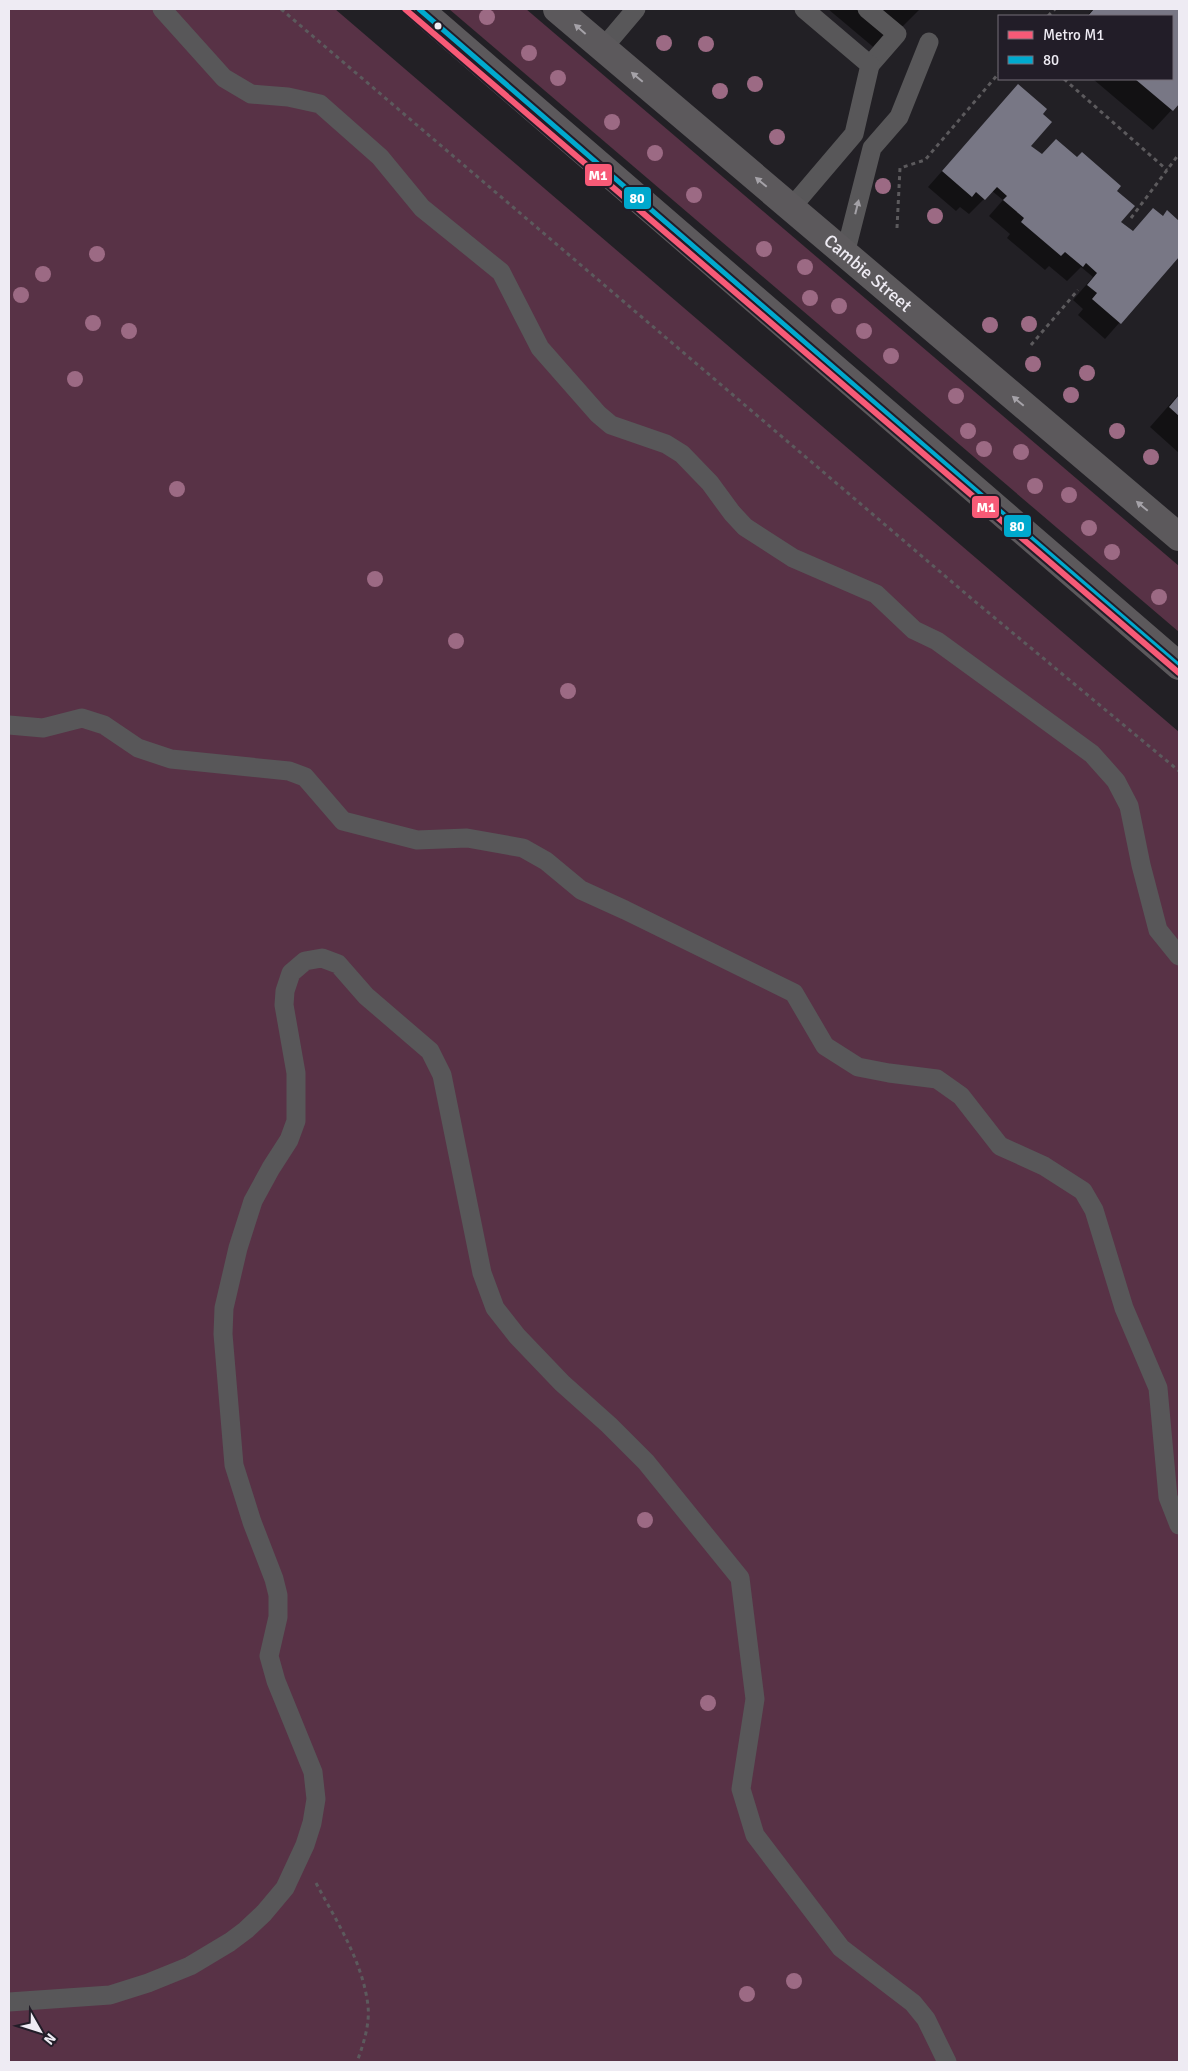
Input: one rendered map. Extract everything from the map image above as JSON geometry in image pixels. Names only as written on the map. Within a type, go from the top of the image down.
[{"type":"main road","points":[[419,9],[1179,666]]},
{"type":"main road","name":"Cambie Street","points":[[557,9],[1179,537]]},
{"type":"lane","points":[[162,9],[224,78],[251,94],[288,97],[320,104],[380,157],[422,208],[501,272],[540,348],[611,425],[666,444],[682,454],[710,483],[744,527],[792,558],[876,594],[914,630],[937,641],[1092,754],[1116,781],[1129,806],[1141,865],[1158,930],[1179,956]]},
{"type":"lane","points":[[603,48],[636,9]]},
{"type":"lane","points":[[804,9],[870,65]]},
{"type":"lane","points":[[791,208],[854,134],[870,65],[897,34],[867,9]]},
{"type":"lane","points":[[845,254],[872,148],[899,117],[924,74],[929,42]]},
{"type":"lane","points":[[854,134],[872,148]]},
{"type":"lane","points":[[9,725],[43,728],[82,718],[104,725],[138,748],[171,759],[289,771],[305,777],[343,820],[417,840],[467,838],[523,848],[546,861],[581,890],[794,993],[825,1046],[858,1067],[937,1079],[961,1096],[1000,1146],[1044,1166],[1083,1192],[1094,1210],[1124,1308],[1158,1388],[1168,1497],[1179,1525]]},
{"type":"lane","points":[[9,2002],[110,1995],[148,1983],[190,1966],[230,1942],[264,1913],[285,1888],[305,1845],[312,1823],[316,1799],[312,1772],[276,1681],[269,1656],[278,1617],[278,1595],[234,1465],[223,1334],[224,1308],[238,1248],[253,1201],[289,1140],[296,1120],[296,1072],[284,1005],[285,990],[291,973],[305,961],[322,958],[338,964],[366,996],[430,1051],[442,1075],[482,1273],[495,1308],[517,1336],[562,1383],[609,1425],[646,1462],[740,1578],[755,1699],[741,1789],[755,1835],[841,1948],[913,2003],[926,2019],[947,2062]]},
{"type":"path","points":[[281,9],[972,600],[1179,771]]},
{"type":"path","points":[[897,228],[900,168],[925,160],[998,75]]},
{"type":"path","points":[[1065,80],[1167,170]]},
{"type":"path","points":[[1131,218],[1179,154]]},
{"type":"path","points":[[1031,345],[1078,290]]},
{"type":"path","points":[[305,1845],[316,1882],[351,1949],[361,1974],[368,2007],[365,2037],[357,2062]]},
{"type":"shaded area","points":[[9,9],[335,9],[1179,732],[1179,2062],[9,2062]]},
{"type":"shaded area","points":[[449,9],[526,9],[1179,566],[1179,632]]},
{"type":"building","points":[[1094,9],[1179,9],[1179,104],[1173,111],[1136,80],[1173,80],[1173,15],[1089,15]]},
{"type":"building","points":[[1018,84],[1047,109],[1043,114],[1052,122],[1031,146],[1042,154],[1056,139],[1077,157],[1082,152],[1121,186],[1117,191],[1135,206],[1121,222],[1133,231],[1153,208],[1163,216],[1167,210],[1179,221],[1179,257],[1121,324],[1092,299],[1097,293],[1087,285],[1097,273],[1086,263],[1083,267],[1065,252],[1061,256],[1021,222],[1024,218],[1003,200],[1007,196],[997,187],[985,200],[976,192],[972,197],[942,171]]},
{"type":"building","points":[[1179,395],[1179,416],[1169,407]]},
{"type":"metro line","name":"M1","points":[[405,9],[1179,673]]},
{"type":"transit line","name":"80","points":[[419,9],[1179,666]]}]
